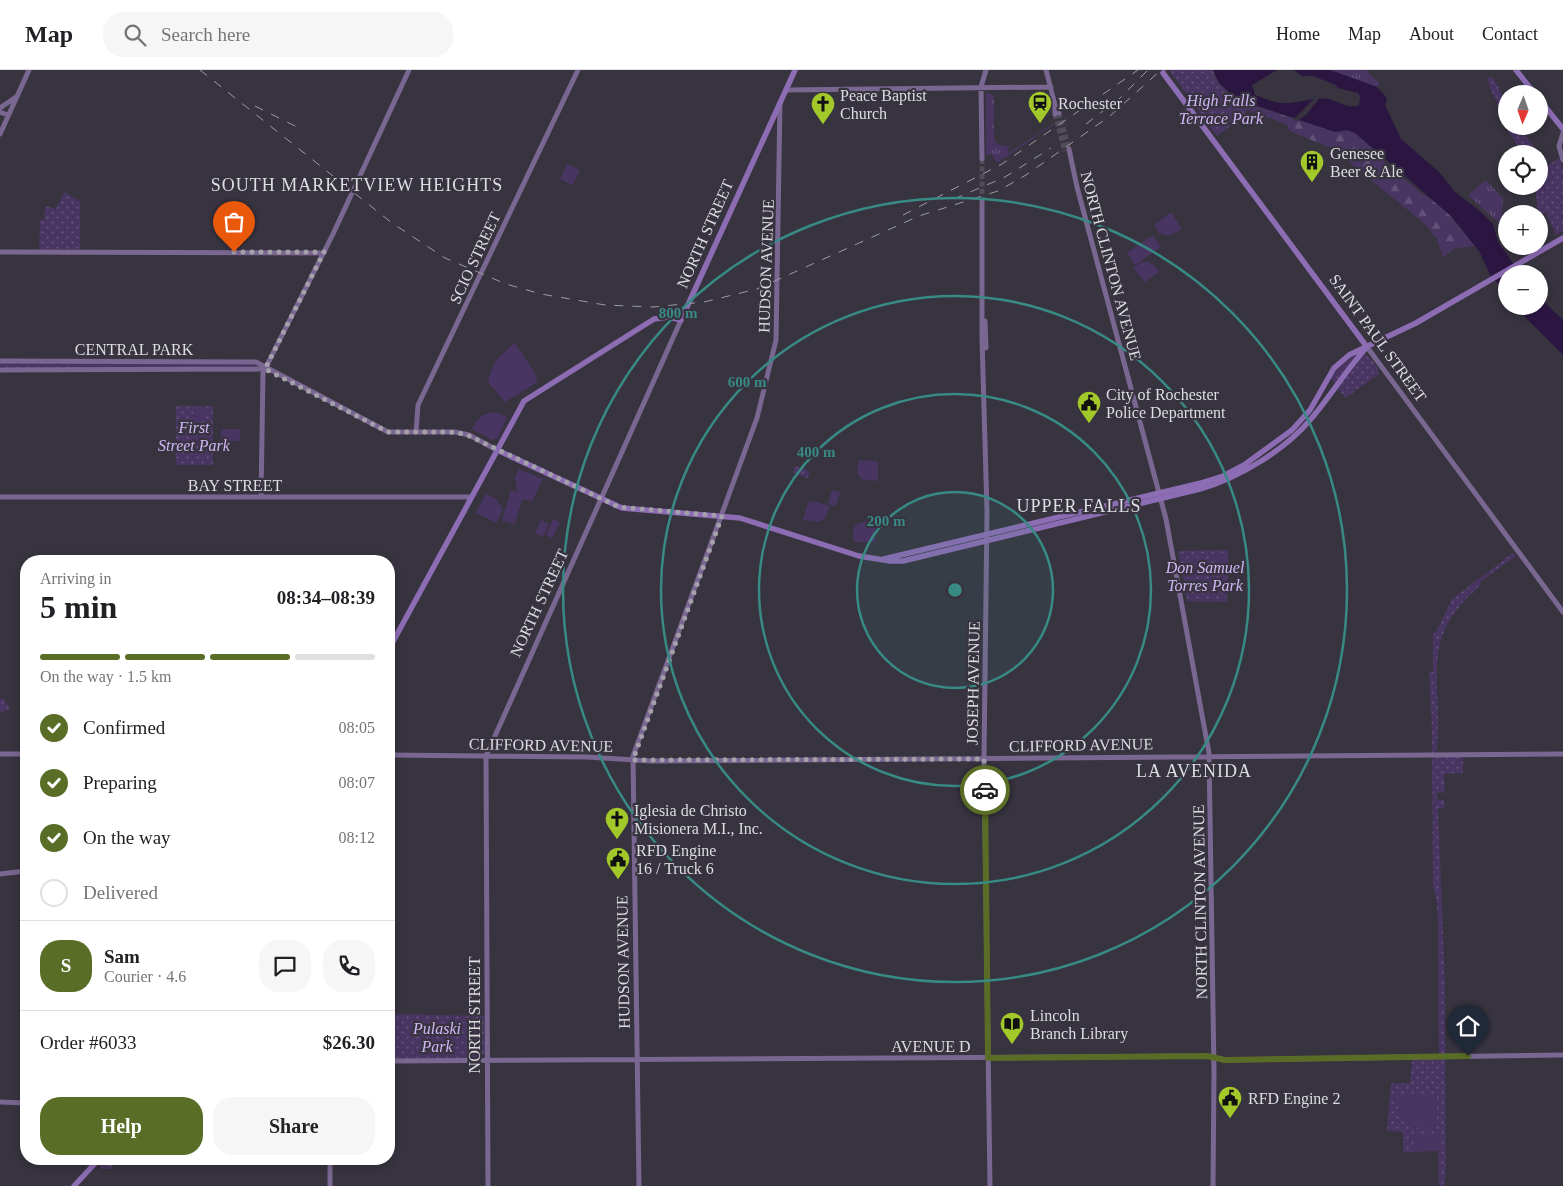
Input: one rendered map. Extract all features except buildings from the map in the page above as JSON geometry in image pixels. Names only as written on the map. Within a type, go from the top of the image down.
[{"type":"main road","points":[[0,134],[29,70]]},
{"type":"main road","points":[[261,497],[262,381],[265,369],[324,252],[409,70]]},
{"type":"main road","name":"SCIO STREET","points":[[416,432],[418,405],[578,70]]},
{"type":"main road","name":"NORTH STREET","points":[[488,1186],[486,756],[795,70]]},
{"type":"main road","points":[[982,159],[981,88],[986,70]]},
{"type":"main road","points":[[1046,70],[1057,113]]},
{"type":"main road","points":[[1516,70],[1528,85]]},
{"type":"main road","name":"SAINT PAUL STREET","points":[[1164,72],[1563,612]]},
{"type":"main road","points":[[786,90],[1050,87]]},
{"type":"main road","points":[[8,115],[0,110],[16,97]]},
{"type":"main road","name":"HUDSON AVENUE","points":[[639,1186],[633,760],[757,418],[776,340],[780,102]]},
{"type":"main road","points":[[1548,110],[1563,129]]},
{"type":"main road","points":[[770,124],[776,124],[781,128]]},
{"type":"main road","points":[[1563,134],[1559,146],[1563,160]]},
{"type":"main road","name":"NORTH CLINTON AVENUE","points":[[1068,151],[1166,519],[1210,757],[1214,1058],[1213,1186]]},
{"type":"main road","name":"JOSEPH AVENUE","points":[[982,202],[982,338],[984,360],[986,538],[984,759],[990,1186]]},
{"type":"main road","points":[[1160,496],[1218,478],[1249,462],[1301,422],[1338,364],[1351,353],[1418,321],[1563,238]]},
{"type":"main road","points":[[0,252],[324,252]]},
{"type":"main road","points":[[395,638],[524,401],[654,319],[668,317],[682,320]]},
{"type":"main road","points":[[497,450],[627,509],[745,519],[856,555],[882,559],[986,538],[1223,482],[1259,461],[1308,423],[1345,372],[1367,347]]},
{"type":"main road","name":"CENTRAL PARK","points":[[0,361],[249,361],[259,364],[265,369],[388,432],[460,433],[497,450]]},
{"type":"main road","name":"CENTRAL PARK","points":[[0,370],[265,369]]},
{"type":"main road","name":"BAY STREET","points":[[0,497],[471,497]]},
{"type":"main road","points":[[0,754],[20,754]]},
{"type":"main road","name":"CLIFFORD AVENUE","points":[[395,755],[587,756],[633,760],[1563,754]]},
{"type":"main road","points":[[0,874],[20,872]]},
{"type":"main road","name":"AVENUE D","points":[[395,1061],[488,1059],[988,1058],[1290,1060],[1563,1055]]},
{"type":"main road","points":[[0,1102],[20,1103]]},
{"type":"main road","points":[[74,1186],[93,1165]]},
{"type":"main road","points":[[330,1165],[330,1186]]},
{"type":"green space","name":"High Falls Terrace Park","points":[[1169,70],[1213,70],[1218,81],[1226,91],[1237,99],[1249,104],[1245,114],[1217,136]]},
{"type":"green space","points":[[1330,70],[1366,70],[1380,84],[1377,87]]},
{"type":"green space","points":[[1491,76],[1498,86],[1498,107],[1496,99],[1487,79]]},
{"type":"green space","points":[[986,93],[994,95],[994,140],[999,145],[1011,146],[1007,149],[1009,153],[1054,124],[997,163],[991,153],[986,156]]},
{"type":"green space","points":[[1249,104],[1335,132],[1347,130],[1355,133],[1379,154],[1386,165],[1421,193],[1442,206],[1475,246],[1456,248],[1443,257],[1437,239],[1425,224],[1333,149],[1290,131],[1286,124],[1247,110]]},
{"type":"green space","points":[[1511,135],[1525,135],[1533,145],[1517,145]]},
{"type":"green space","points":[[1559,158],[1563,171],[1563,231],[1556,235],[1548,217],[1548,205],[1537,205],[1536,195],[1548,195],[1548,165]]},
{"type":"green space","points":[[567,164],[580,170],[573,185],[560,179]]},
{"type":"green space","points":[[1486,180],[1498,195],[1503,198],[1502,205],[1498,205],[1498,222],[1468,195]]},
{"type":"green space","points":[[64,192],[80,201],[80,249],[39,250],[40,220],[45,219],[46,206],[56,209]]},
{"type":"green space","points":[[1171,212],[1182,229],[1169,236],[1159,233],[1154,225]]},
{"type":"green space","points":[[1153,235],[1161,247],[1135,265],[1127,253]]},
{"type":"green space","points":[[1147,261],[1154,265],[1159,272],[1145,282],[1133,268]]},
{"type":"green space","points":[[515,343],[537,376],[536,383],[505,402],[488,382],[489,376],[497,360]]},
{"type":"green space","points":[[1360,350],[1375,364],[1379,374],[1345,398],[1331,378],[1342,361]]},
{"type":"green space","points":[[0,363],[247,363],[259,367],[0,369]]},
{"type":"green space","name":"First Street Park","points":[[176,406],[213,406],[213,465],[176,465]]},
{"type":"green space","points":[[196,407],[203,407],[204,419],[196,420]]},
{"type":"green space","points":[[496,412],[507,417],[498,438],[492,440],[472,429],[481,417]]},
{"type":"green space","points":[[188,423],[209,423],[211,426],[212,446],[191,443],[188,436]]},
{"type":"green space","points":[[221,429],[240,429],[240,441],[221,441]]},
{"type":"green space","points":[[859,460],[876,461],[878,463],[878,481],[861,479],[857,472]]},
{"type":"green space","points":[[795,466],[810,471],[808,478],[793,473]]},
{"type":"green space","points":[[519,469],[543,479],[532,501],[522,499],[515,524],[502,521],[511,490],[517,492],[515,477]]},
{"type":"green space","points":[[832,490],[840,492],[836,506],[828,504]]},
{"type":"green space","points":[[486,494],[496,499],[503,509],[496,523],[476,513]]},
{"type":"green space","points":[[813,501],[830,506],[826,516],[820,522],[803,520],[808,503]]},
{"type":"green space","points":[[553,519],[560,522],[552,538],[546,535]]},
{"type":"green space","points":[[541,520],[549,524],[543,537],[535,533]]},
{"type":"green space","points":[[875,521],[875,542],[854,542],[853,530],[856,524]]},
{"type":"green space","name":"Don Samuel Torres Park","points":[[1228,550],[1227,602],[1187,601],[1178,551]]},
{"type":"green space","points":[[1219,553],[1225,553],[1229,560],[1225,567],[1219,567],[1215,563],[1215,557]]},
{"type":"green space","points":[[1513,553],[1516,556],[1480,582],[1481,585],[1460,605],[1447,625],[1440,644],[1437,664],[1438,729],[1436,755],[1463,755],[1463,773],[1444,774],[1445,792],[1437,793],[1437,800],[1444,800],[1445,808],[1438,808],[1445,984],[1446,1170],[1444,1186],[1439,1186],[1438,1151],[1403,1152],[1403,1132],[1387,1131],[1391,1083],[1410,1083],[1412,1060],[1439,1060],[1438,916],[1433,887],[1432,731],[1429,672],[1433,672],[1433,633],[1436,632],[1452,599]]},
{"type":"green space","points":[[1202,557],[1201,575],[1185,578],[1183,560]]},
{"type":"green space","points":[[3,698],[10,709],[0,713],[0,699]]},
{"type":"green space","name":"Pulaski Park","points":[[395,1014],[484,1016],[485,1053],[479,1058],[395,1059]]},
{"type":"green space","points":[[1397,1094],[1435,1094],[1437,1096],[1437,1130],[1419,1128],[1406,1122],[1399,1112]]},
{"type":"green space","points":[[1414,1135],[1439,1135],[1438,1151],[1413,1151]]},
{"type":"green space","points":[[100,1165],[113,1165],[111,1169],[101,1169]]},
{"type":"shaded area","points":[[1213,70],[1277,70],[1252,85],[1255,95],[1280,103],[1328,99],[1347,106],[1359,105],[1360,97],[1358,93],[1338,88],[1336,85],[1313,76],[1302,76],[1294,70],[1330,70],[1377,87],[1387,98],[1385,105],[1401,139],[1440,173],[1454,191],[1493,224],[1498,242],[1498,255],[1507,255],[1515,265],[1498,265],[1498,283],[1491,277],[1479,251],[1451,216],[1355,133],[1347,130],[1335,132],[1237,99],[1219,83]]},
{"type":"shaded area","points":[[1548,306],[1563,320],[1563,355],[1523,315],[1548,315]]},
{"type":"pier","points":[[1317,96],[1321,96],[1306,115],[1297,121],[1293,120]]},
{"type":"tunnel","points":[[1059,113],[1069,149]]},
{"type":"tunnel","points":[[1055,114],[1065,151]]},
{"type":"tunnel","points":[[982,159],[982,202]]},
{"type":"railway","points":[[200,70],[392,223],[445,258],[506,284],[541,294],[605,305],[653,307],[704,302],[757,289],[919,216],[998,191],[1026,175],[1110,116],[1161,70]]},
{"type":"railway","points":[[903,215],[1002,164],[1138,70]]},
{"type":"railway","points":[[1086,124],[1120,98],[1148,70]]},
{"type":"railway","points":[[255,106],[297,127]]},
{"type":"railway","points":[[954,199],[1005,177],[1051,148]]},
{"type":"way so far","points":[[234,252],[324,252],[265,369],[388,432],[455,432],[465,434],[619,507],[722,516],[688,603],[633,760],[984,759],[985,790]]},
{"type":"place","name":"Rochester","points":[[1040,124]]},
{"type":"place","name":"Peace Baptist Church","points":[[823,125]]},
{"type":"place","name":"Genesee Beer & Ale","points":[[1312,183]]},
{"type":"place","name":"City of Rochester Police Department","points":[[1089,424]]},
{"type":"place","name":"Iglesia de Christo Misionera M.I., Inc.","points":[[617,840]]},
{"type":"place","name":"RFD Engine 16 / Truck 6","points":[[618,880]]},
{"type":"place","name":"Lincoln Branch Library","points":[[1012,1045]]},
{"type":"place","name":"RFD Engine 2","points":[[1230,1119]]},
{"type":"district","name":"SOUTH MARKETVIEW HEIGHTS","points":[[357,185]]},
{"type":"district","name":"UPPER FALLS","points":[[1079,506]]},
{"type":"district","name":"LA AVENIDA","points":[[1194,771]]},
{"type":"route","points":[[985,790],[988,1058],[1207,1056],[1225,1060],[1468,1056]]}]
